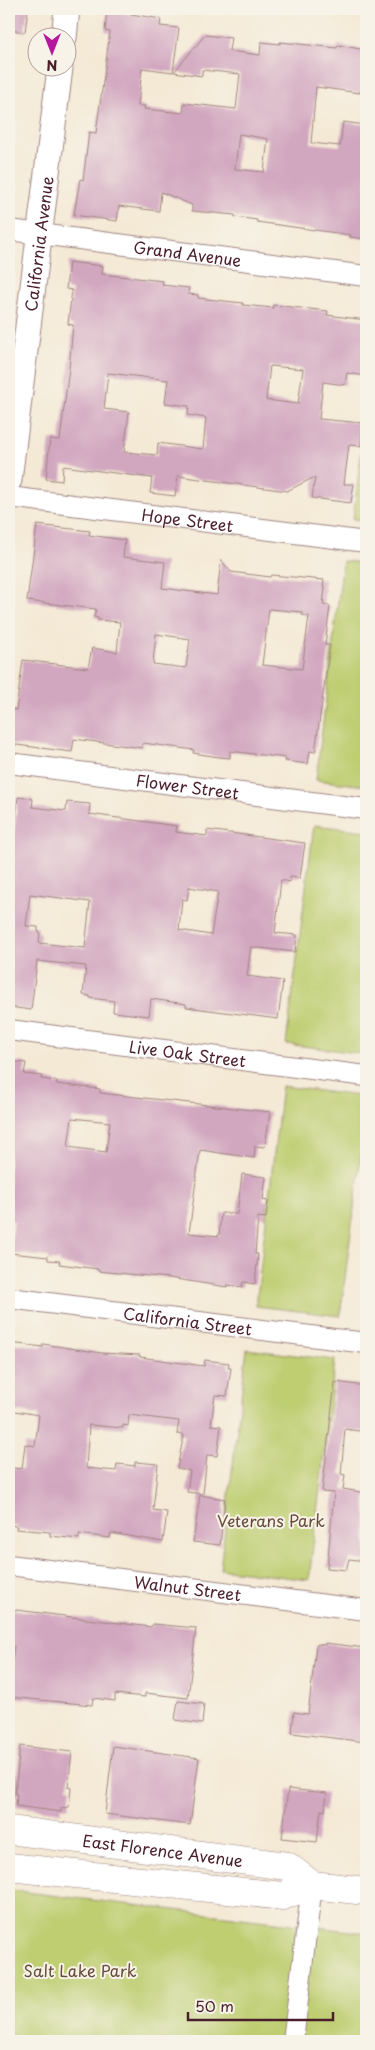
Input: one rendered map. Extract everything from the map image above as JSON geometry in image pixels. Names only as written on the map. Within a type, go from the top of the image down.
[{"type":"main road","name":"East Florence Avenue","points":[[9,1830],[287,1866],[312,1885]]},
{"type":"main road","name":"East Florence Avenue","points":[[9,1867],[283,1896],[312,1885],[366,1891]]},
{"type":"street","points":[[65,28],[68,9]]},
{"type":"street","name":"California Avenue","points":[[9,480],[59,78]]},
{"type":"street","name":"Grand Avenue","points":[[9,230],[366,276]]},
{"type":"street","name":"Hope Street","points":[[9,497],[366,542]]},
{"type":"street","name":"Flower Street","points":[[9,764],[366,809]]},
{"type":"street","name":"Live Oak Street","points":[[9,1030],[366,1076]]},
{"type":"street","name":"California Street","points":[[9,1298],[366,1342]]},
{"type":"street","name":"Walnut Street","points":[[9,1565],[366,1610]]},
{"type":"street","points":[[293,2041],[312,1885]]},
{"type":"green space","points":[[366,415],[366,520],[353,519]]},
{"type":"green space","points":[[343,561],[366,563],[366,786],[316,780]]},
{"type":"green space","points":[[314,825],[366,831],[366,1054],[286,1044]]},
{"type":"green space","points":[[282,1086],[366,1097],[366,1117],[340,1316],[256,1306]]},
{"type":"green space","name":"Veterans Park","points":[[247,1349],[335,1360],[309,1580],[220,1569]]},
{"type":"green space","name":"Salt Lake Park","points":[[9,1890],[366,1933],[366,2041],[9,2041]]},
{"type":"building","points":[[9,9],[28,9],[25,32],[9,30]]},
{"type":"building","points":[[107,10],[161,19],[160,26],[179,28],[173,72],[142,68],[138,106],[145,106],[144,109],[183,113],[184,103],[236,109],[240,74],[202,70],[202,76],[174,72],[205,35],[231,38],[229,51],[260,55],[261,42],[337,48],[338,45],[366,50],[366,92],[360,91],[360,93],[316,87],[311,143],[340,146],[343,122],[366,125],[366,239],[350,237],[351,235],[257,222],[257,220],[235,217],[235,215],[192,211],[192,205],[161,192],[159,211],[119,206],[117,221],[74,215],[80,179],[83,180],[89,132],[96,133],[110,32],[105,31]],"holes":[[[239,134],[268,139],[264,172],[235,169]]]},
{"type":"building","points":[[69,262],[103,266],[102,274],[163,281],[162,285],[189,288],[188,294],[198,295],[198,298],[273,308],[273,305],[328,311],[327,315],[366,320],[366,376],[347,373],[345,385],[323,382],[319,419],[363,423],[361,446],[349,445],[344,484],[354,484],[351,503],[312,498],[315,477],[287,491],[178,476],[175,496],[150,493],[152,478],[63,466],[62,481],[46,479],[50,439],[60,440],[69,368],[73,325],[68,324],[72,290],[66,289]],"holes":[[[270,366],[303,369],[298,404],[266,400]],[[108,373],[168,380],[165,403],[189,406],[188,415],[206,418],[203,449],[158,443],[157,455],[124,452],[129,412],[104,409]]]},
{"type":"building","points":[[37,525],[90,531],[89,535],[125,540],[123,557],[165,562],[162,588],[217,595],[221,560],[231,572],[270,577],[271,575],[324,580],[323,605],[330,606],[325,645],[330,645],[315,752],[310,751],[308,764],[285,761],[286,758],[230,751],[230,758],[219,757],[193,753],[194,750],[143,743],[142,748],[74,739],[72,752],[9,744],[13,709],[16,710],[23,660],[88,668],[92,648],[117,652],[120,622],[98,620],[98,618],[94,617],[96,609],[27,601]],"holes":[[[269,609],[302,612],[302,615],[309,616],[302,669],[262,665]],[[156,634],[190,639],[186,668],[153,664]]]},
{"type":"building","points":[[18,797],[33,799],[32,807],[66,811],[67,802],[90,804],[89,814],[177,826],[176,832],[207,836],[207,830],[305,843],[300,878],[290,877],[290,882],[281,880],[275,933],[297,935],[295,952],[251,947],[247,976],[283,981],[278,1019],[186,1007],[186,1004],[151,999],[149,1016],[113,1012],[114,1001],[90,998],[90,996],[83,995],[86,966],[37,961],[31,1010],[9,1007],[9,833],[14,834]],"holes":[[[189,887],[218,892],[211,935],[179,930],[182,899],[187,900]],[[30,894],[90,902],[85,948],[39,943],[40,932],[38,932],[38,927],[26,926]]]},
{"type":"building","points":[[9,1061],[26,1063],[24,1074],[42,1076],[41,1079],[57,1081],[56,1084],[100,1089],[100,1093],[270,1112],[265,1147],[255,1146],[254,1158],[200,1150],[189,1233],[219,1236],[221,1213],[237,1214],[242,1174],[266,1177],[263,1200],[268,1201],[266,1218],[258,1217],[255,1254],[258,1254],[255,1284],[243,1282],[242,1287],[227,1285],[227,1287],[169,1278],[98,1271],[98,1269],[59,1264],[60,1261],[48,1260],[48,1257],[10,1253],[14,1221],[9,1221]],"holes":[[[72,1118],[110,1122],[106,1152],[68,1147]]]},
{"type":"building","points":[[10,1343],[43,1347],[43,1344],[102,1353],[140,1355],[140,1357],[204,1366],[205,1360],[229,1363],[228,1368],[231,1368],[227,1396],[215,1395],[211,1425],[221,1426],[217,1456],[207,1455],[203,1494],[187,1492],[190,1471],[177,1468],[184,1435],[177,1434],[179,1421],[129,1415],[128,1426],[123,1425],[123,1428],[89,1425],[86,1468],[116,1471],[117,1464],[135,1466],[135,1462],[158,1464],[153,1510],[167,1512],[163,1542],[111,1533],[110,1538],[79,1534],[79,1539],[50,1536],[50,1532],[16,1529],[17,1526],[9,1525],[9,1502],[13,1468],[22,1469],[25,1444],[35,1446],[39,1415],[9,1410]]},
{"type":"building","points":[[335,1382],[366,1386],[366,1432],[345,1429],[341,1474],[345,1475],[343,1489],[366,1493],[366,1561],[349,1559],[346,1570],[327,1568],[334,1493],[322,1492]]},
{"type":"building","points":[[200,1495],[225,1499],[220,1545],[193,1542]]},
{"type":"building","points":[[9,1609],[151,1627],[153,1624],[196,1628],[188,1698],[145,1693],[145,1697],[115,1694],[115,1701],[93,1698],[92,1705],[9,1697],[9,1679],[14,1646],[9,1645]]},
{"type":"building","points":[[325,1643],[366,1648],[366,1742],[292,1733],[294,1712],[308,1714],[316,1646],[318,1644],[325,1645]]},
{"type":"building","points":[[178,1701],[204,1704],[202,1724],[175,1720]]},
{"type":"building","points":[[20,1746],[72,1752],[68,1787],[71,1788],[69,1807],[61,1808],[61,1812],[16,1806],[17,1794],[15,1794]]},
{"type":"building","points":[[113,1746],[199,1758],[190,1825],[105,1814]]},
{"type":"building","points":[[288,1789],[327,1793],[325,1811],[321,1810],[317,1842],[282,1838]]}]
